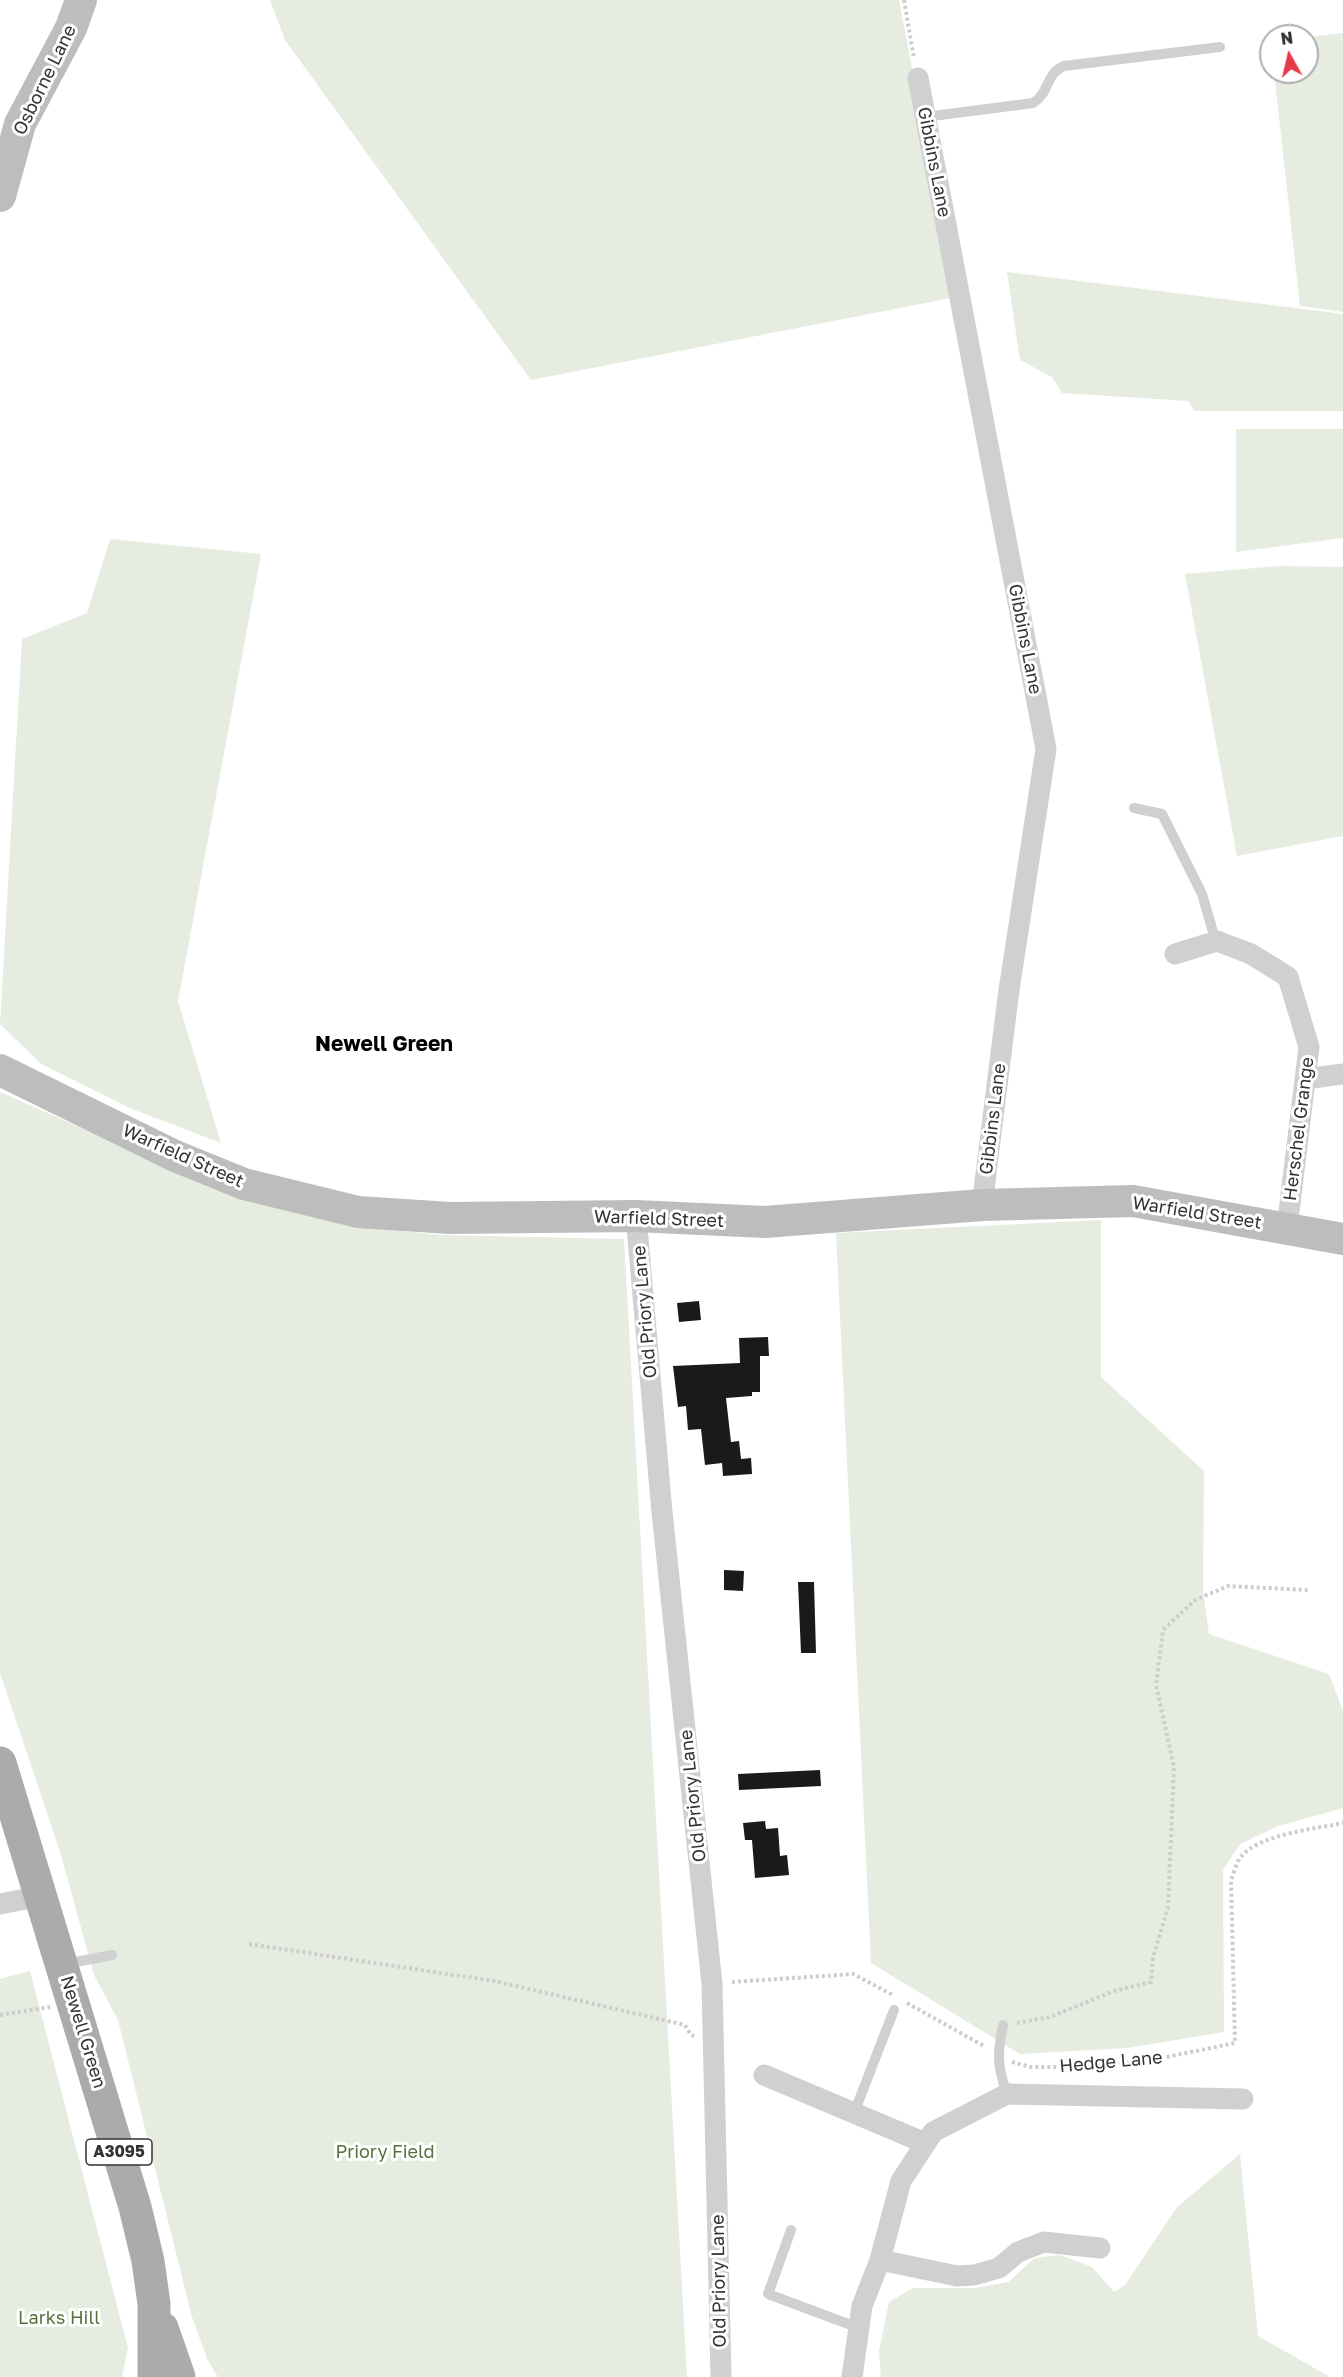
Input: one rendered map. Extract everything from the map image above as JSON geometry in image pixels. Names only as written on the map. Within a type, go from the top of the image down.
[{"type":"main road","name":"Osborne Lane","points":[[0,196],[20,124],[71,28],[81,0]]},
{"type":"main road","name":"Warfield Street","points":[[0,1070],[175,1156],[244,1184],[358,1212],[450,1218],[636,1216],[765,1222],[982,1204],[1133,1201],[1343,1239]]},
{"type":"main road","name":"Newell Green","points":[[0,1763],[135,2206],[148,2261],[154,2304],[154,2377]]},
{"type":"main road","name":"Newell Green","points":[[154,2304],[179,2377]]},
{"type":"street","name":"Gibbins Lane","points":[[918,78],[1046,749],[1009,990],[982,1204]]},
{"type":"street","points":[[1175,954],[1216,942]]},
{"type":"street","name":"Herschel Grange","points":[[1216,942],[1251,954],[1288,977],[1309,1047],[1287,1228]]},
{"type":"street","points":[[1306,1079],[1343,1074]]},
{"type":"street","name":"Old Priory Lane","points":[[636,1216],[662,1512],[712,1984],[721,2377]]},
{"type":"street","points":[[0,1904],[41,1896]]},
{"type":"street","points":[[764,2075],[925,2144]]},
{"type":"street","points":[[852,2377],[861,2306],[880,2260],[902,2181],[933,2132],[1007,2094],[1244,2099]]},
{"type":"street","points":[[880,2260],[957,2276],[974,2275],[999,2268],[1018,2252],[1044,2242],[1100,2248]]},
{"type":"lane","points":[[925,117],[1033,103],[1044,94],[1054,72],[1064,66],[1220,47]]},
{"type":"lane","points":[[1134,808],[1162,814],[1203,894],[1216,942]]},
{"type":"lane","points":[[62,1965],[112,1955]]},
{"type":"lane","points":[[854,2113],[894,2010]]},
{"type":"lane","points":[[1003,2025],[997,2054],[1000,2074],[1007,2094]]},
{"type":"lane","points":[[791,2230],[768,2294],[859,2328]]},
{"type":"path","points":[[904,0],[918,78]]},
{"type":"path","points":[[1003,2025],[1050,2017],[1114,1991],[1151,1982],[1153,1957],[1168,1908],[1174,1767],[1156,1685],[1163,1630],[1195,1600],[1228,1586],[1308,1590]]},
{"type":"path","name":"Hedge Lane","points":[[906,2002],[1012,2062],[1030,2067],[1147,2061],[1235,2043],[1231,1880],[1239,1859],[1249,1849],[1261,1843],[1285,1835],[1343,1823]]},
{"type":"path","points":[[249,1944],[494,1981],[685,2025],[691,2035]]},
{"type":"path","points":[[712,1984],[853,1974],[897,1997]]},
{"type":"path","points":[[0,2015],[55,2006]]},
{"type":"green space","points":[[270,0],[899,0],[956,297],[531,380],[285,40]]},
{"type":"green space","points":[[1343,33],[1343,312],[1300,306],[1275,84],[1319,84],[1319,36]]},
{"type":"green space","points":[[1007,272],[1343,314],[1343,411],[1194,411],[1188,401],[1062,393],[1052,377],[1020,360]]},
{"type":"green space","points":[[1236,429],[1343,429],[1343,538],[1236,552]]},
{"type":"green space","points":[[110,539],[261,554],[178,1001],[221,1143],[132,1109],[41,1064],[0,1024],[22,639],[87,613]]},
{"type":"green space","points":[[1279,566],[1343,567],[1343,836],[1237,856],[1185,574]]},
{"type":"green space","name":"Priory Field","points":[[0,1092],[238,1197],[348,1226],[443,1235],[624,1239],[687,2377],[218,2377],[208,2361],[192,2317],[118,2020],[94,1975],[61,1855],[0,1673]]},
{"type":"green space","points":[[1101,1220],[1101,1377],[1204,1471],[1203,1590],[1209,1634],[1329,1674],[1343,1711],[1343,1808],[1278,1826],[1240,1844],[1223,1870],[1224,2032],[1127,2048],[1020,2054],[871,1963],[836,1233]]},
{"type":"green space","name":"Larks Hill","points":[[30,1971],[128,2348],[122,2377],[0,2377],[0,1979]]},
{"type":"green space","points":[[1240,2154],[1258,2336],[1330,2377],[881,2377],[879,2351],[889,2302],[913,2288],[975,2288],[1008,2282],[1035,2258],[1060,2255],[1092,2267],[1114,2292],[1125,2285],[1177,2207]]},
{"type":"building","points":[[699,1301],[701,1320],[679,1322],[677,1303]]},
{"type":"building","points":[[768,1337],[769,1356],[760,1356],[760,1392],[752,1392],[752,1396],[726,1398],[731,1442],[739,1441],[741,1459],[751,1458],[752,1474],[723,1476],[722,1463],[705,1465],[701,1429],[688,1430],[686,1406],[678,1407],[673,1366],[740,1363],[739,1338]]},
{"type":"building","points":[[724,1570],[744,1571],[743,1591],[724,1590]]},
{"type":"building","points":[[798,1582],[814,1582],[816,1653],[801,1653]]},
{"type":"building","points":[[820,1770],[821,1786],[739,1790],[738,1774]]},
{"type":"building","points":[[765,1821],[766,1829],[778,1828],[780,1856],[787,1855],[789,1875],[755,1878],[752,1840],[745,1840],[743,1823]]},
{"type":"district","name":"Newell Green","points":[[384,1044]]}]
